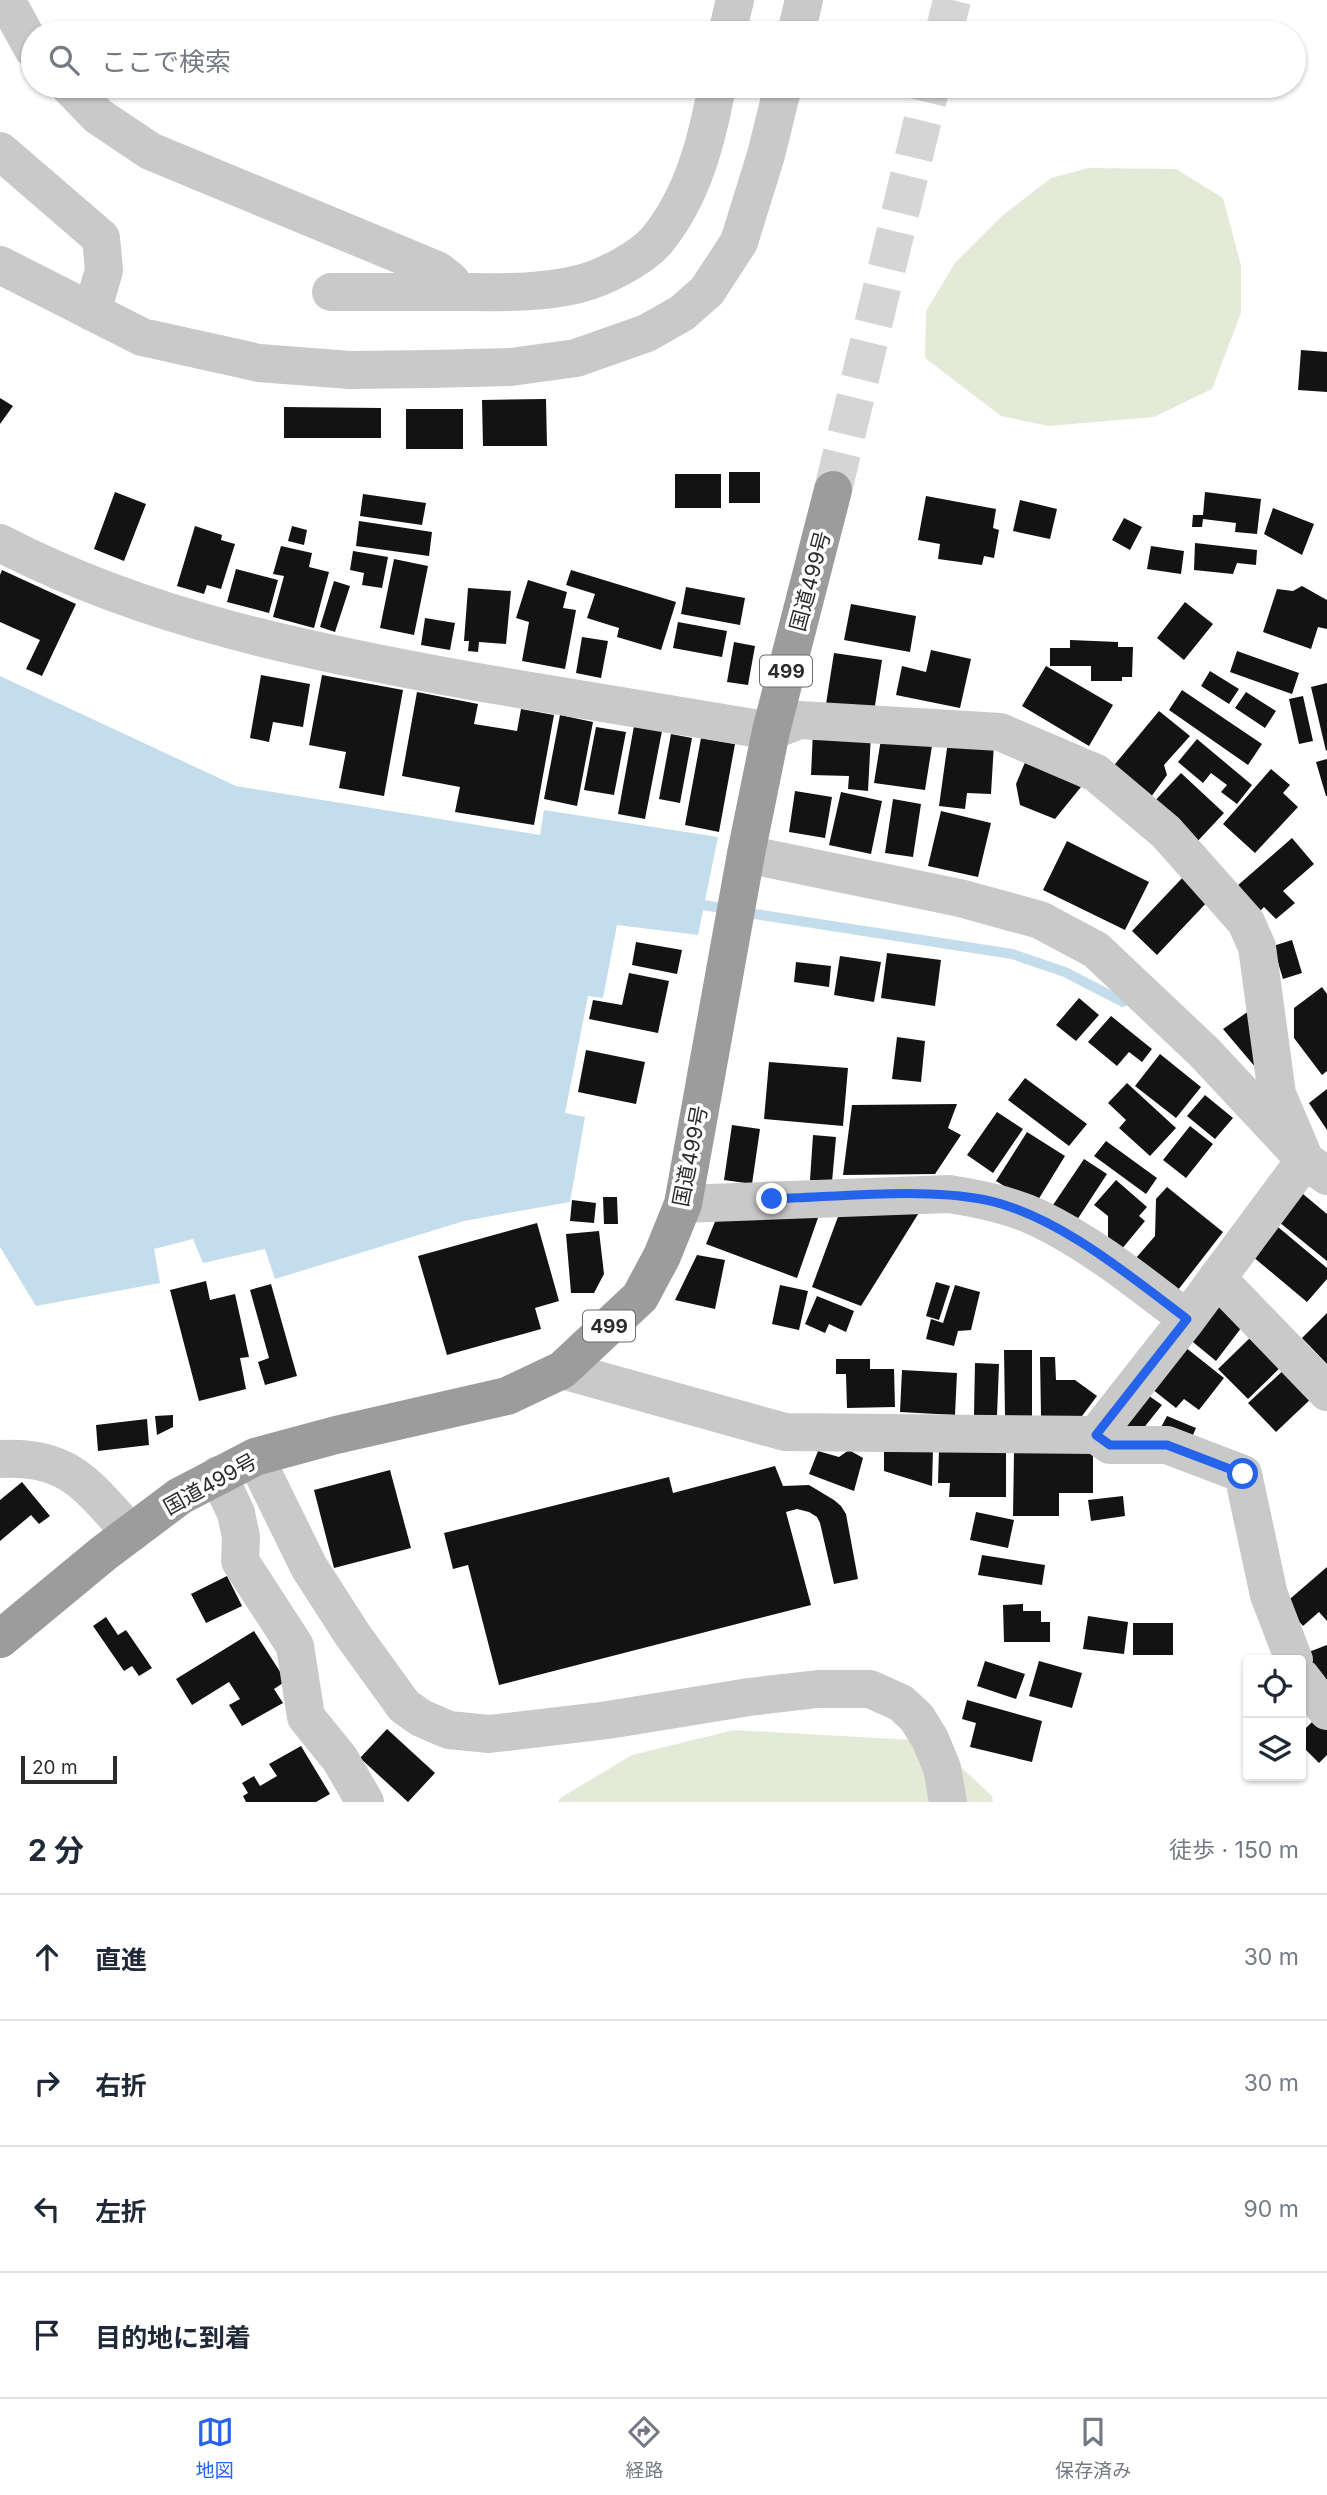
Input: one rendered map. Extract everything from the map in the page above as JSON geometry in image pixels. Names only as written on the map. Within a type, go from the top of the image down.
[{"type":"highway","name":"国道499号","points":[[0,1639],[180,1496],[218,1475],[255,1457],[336,1435],[507,1396],[562,1370],[640,1297],[662,1256],[683,1204],[746,854],[771,732],[833,490]]},
{"type":"street","points":[[6,0],[21,27]]},
{"type":"street","points":[[730,21],[734,0]]},
{"type":"street","points":[[799,21],[804,0]]},
{"type":"street","points":[[81,98],[98,116],[150,151],[437,270],[451,281],[455,292]]},
{"type":"street","points":[[331,292],[535,291],[579,284],[618,270],[656,241],[679,205],[697,168],[715,98]]},
{"type":"street","points":[[0,265],[142,337],[260,363],[350,370],[511,367],[576,358],[647,333],[682,313],[707,291],[738,242],[766,155],[780,98]]},
{"type":"street","points":[[0,151],[101,239],[104,270],[92,312]]},
{"type":"street","points":[[0,543],[114,593],[206,623],[338,656],[771,732],[800,720],[1000,732],[1096,773],[1166,832],[1246,922],[1257,947],[1277,1094],[1316,1168]]},
{"type":"street","points":[[746,854],[960,898],[1040,920],[1096,950],[1204,1052],[1316,1168]]},
{"type":"street","points":[[1096,1435],[1217,1278],[1316,1168]]},
{"type":"street","points":[[683,1204],[949,1194],[989,1200],[1044,1221],[1115,1264],[1187,1319]]},
{"type":"street","points":[[1217,1278],[1327,1392]]},
{"type":"street","points":[[562,1370],[785,1432],[1096,1435],[1110,1445],[1167,1445],[1243,1474],[1269,1595],[1292,1655]]},
{"type":"street","points":[[255,1457],[316,1578],[404,1706],[421,1718],[449,1730],[489,1734],[608,1720],[818,1689],[870,1689],[901,1703],[917,1718],[930,1739],[942,1768],[948,1802]]},
{"type":"street","points":[[0,1459],[46,1462],[79,1478],[131,1533]]},
{"type":"street","points":[[218,1475],[236,1513],[241,1537],[240,1561],[295,1646],[306,1717],[340,1759],[365,1802]]},
{"type":"street","points":[[1306,1684],[1327,1711]]},
{"type":"green space","points":[[1089,168],[1176,169],[1223,198],[1241,265],[1241,313],[1212,389],[1154,417],[1049,426],[1001,416],[925,358],[926,311],[955,263],[1003,215],[1051,178]]},
{"type":"green space","points":[[734,1730],[933,1741],[992,1796],[993,1802],[558,1802],[560,1798],[632,1755]]},
{"type":"water","points":[[0,676],[236,786],[540,835],[544,810],[718,837],[698,935],[617,925],[603,998],[588,996],[565,1113],[585,1117],[570,1202],[464,1221],[275,1279],[265,1249],[203,1263],[193,1239],[154,1249],[160,1283],[36,1306],[0,1247]]},
{"type":"building","points":[[1301,350],[1327,352],[1327,392],[1298,390]]},
{"type":"building","points":[[0,398],[13,406],[0,424]]},
{"type":"building","points":[[546,399],[547,446],[483,446],[482,400]]},
{"type":"building","points":[[284,407],[381,408],[381,438],[284,438]]},
{"type":"building","points":[[406,409],[463,409],[463,449],[406,449]]},
{"type":"building","points":[[729,472],[760,472],[760,503],[729,503]]},
{"type":"building","points":[[675,474],[721,474],[721,508],[675,508]]},
{"type":"building","points":[[115,492],[146,504],[124,561],[94,549]]},
{"type":"building","points":[[1205,492],[1261,499],[1257,534],[1235,532],[1236,523],[1203,519],[1202,527],[1192,527],[1193,515],[1203,515]]},
{"type":"building","points":[[363,494],[426,503],[422,525],[360,516]]},
{"type":"building","points":[[926,496],[996,509],[993,528],[999,530],[994,558],[984,556],[982,565],[938,559],[940,544],[918,540]]},
{"type":"building","points":[[1020,500],[1057,509],[1050,539],[1013,531]]},
{"type":"building","points":[[1273,508],[1314,524],[1302,555],[1264,534]]},
{"type":"building","points":[[1124,518],[1142,527],[1130,550],[1112,540]]},
{"type":"building","points":[[359,521],[432,532],[429,556],[356,546]]},
{"type":"building","points":[[195,526],[222,535],[221,540],[235,544],[221,589],[207,585],[204,594],[177,586]]},
{"type":"building","points":[[292,526],[307,530],[304,545],[288,541]]},
{"type":"building","points":[[1195,543],[1257,550],[1256,565],[1237,563],[1233,574],[1194,570]]},
{"type":"building","points":[[281,546],[312,553],[309,567],[329,572],[314,628],[273,617],[284,576],[273,574]]},
{"type":"building","points":[[1151,546],[1184,551],[1181,574],[1147,569]]},
{"type":"building","points":[[353,551],[388,557],[382,588],[362,585],[364,573],[350,570]]},
{"type":"building","points":[[394,559],[428,566],[414,635],[380,628]]},
{"type":"building","points":[[236,569],[278,580],[269,613],[227,602]]},
{"type":"building","points":[[2,570],[76,604],[42,676],[26,669],[40,640],[0,622]]},
{"type":"building","points":[[571,570],[676,602],[661,650],[617,637],[619,628],[587,618],[595,594],[566,585]]},
{"type":"building","points":[[528,580],[567,592],[563,608],[576,610],[565,669],[522,661],[529,622],[516,618]]},
{"type":"building","points":[[334,581],[350,586],[335,632],[320,627]]},
{"type":"building","points":[[1302,586],[1327,600],[1327,629],[1318,627],[1311,649],[1263,632],[1277,589],[1293,591]]},
{"type":"building","points":[[686,587],[745,598],[740,625],[681,614]]},
{"type":"building","points":[[468,588],[511,591],[506,644],[479,642],[478,652],[468,651],[469,641],[464,641]]},
{"type":"building","points":[[1185,602],[1213,624],[1184,660],[1157,638]]},
{"type":"building","points":[[851,604],[916,616],[910,652],[844,640]]},
{"type":"building","points":[[425,618],[455,623],[450,650],[421,645]]},
{"type":"building","points":[[678,622],[727,631],[722,657],[673,648]]},
{"type":"building","points":[[582,637],[608,641],[601,678],[576,673]]},
{"type":"building","points":[[1070,640],[1118,642],[1118,647],[1133,647],[1132,677],[1122,677],[1122,681],[1091,681],[1091,666],[1050,666],[1050,648],[1070,648]]},
{"type":"building","points":[[734,642],[755,646],[748,685],[727,682]]},
{"type":"building","points":[[931,650],[971,659],[960,708],[896,695],[902,666],[926,672]]},
{"type":"building","points":[[1237,651],[1299,673],[1292,694],[1230,672]]},
{"type":"building","points":[[834,653],[882,660],[874,712],[826,704]]},
{"type":"building","points":[[1046,666],[1113,705],[1089,746],[1022,706]]},
{"type":"building","points":[[1210,671],[1239,689],[1229,704],[1201,686]]},
{"type":"building","points":[[261,675],[310,684],[303,727],[273,722],[269,742],[250,738]]},
{"type":"building","points":[[322,675],[403,690],[384,796],[339,788],[346,752],[309,745]]},
{"type":"building","points":[[1327,683],[1327,750],[1326,751],[1311,687]]},
{"type":"building","points":[[1182,690],[1262,744],[1248,765],[1169,710]]},
{"type":"building","points":[[417,692],[478,704],[474,724],[517,731],[521,709],[554,715],[534,825],[455,812],[460,787],[402,776]]},
{"type":"building","points":[[1246,692],[1276,711],[1265,728],[1235,708]]},
{"type":"building","points":[[1303,696],[1313,741],[1299,744],[1289,699]]},
{"type":"building","points":[[1159,711],[1190,736],[1164,765],[1167,775],[1148,801],[1111,769]]},
{"type":"building","points":[[560,715],[593,722],[577,806],[544,799]]},
{"type":"building","points":[[634,726],[662,731],[645,819],[618,814]]},
{"type":"building","points":[[596,727],[626,732],[614,795],[584,790]]},
{"type":"building","points":[[813,731],[871,734],[868,791],[848,789],[849,776],[811,775]]},
{"type":"building","points":[[671,734],[692,738],[680,803],[659,799]]},
{"type":"building","points":[[701,738],[735,744],[719,832],[685,825]]},
{"type":"building","points":[[881,739],[932,746],[925,790],[874,783]]},
{"type":"building","points":[[1197,739],[1252,785],[1237,804],[1221,792],[1227,785],[1211,773],[1203,783],[1178,762]]},
{"type":"building","points":[[948,741],[994,743],[991,794],[967,793],[965,809],[939,806]]},
{"type":"building","points":[[1327,759],[1327,796],[1326,796],[1316,762]]},
{"type":"building","points":[[1026,760],[1081,787],[1055,819],[1020,805],[1016,784]]},
{"type":"building","points":[[1271,769],[1290,785],[1283,793],[1298,807],[1255,853],[1223,824]]},
{"type":"building","points":[[1181,773],[1224,813],[1194,845],[1151,805]]},
{"type":"building","points":[[795,791],[832,797],[825,838],[789,832]]},
{"type":"building","points":[[841,792],[882,801],[871,854],[829,845]]},
{"type":"building","points":[[893,799],[921,804],[913,857],[885,853]]},
{"type":"building","points":[[941,811],[991,823],[978,877],[928,866]]},
{"type":"building","points":[[1292,838],[1314,864],[1283,891],[1295,903],[1276,919],[1264,907],[1259,912],[1237,886]]},
{"type":"building","points":[[1067,841],[1149,882],[1125,930],[1043,890]]},
{"type":"building","points":[[1185,875],[1210,899],[1157,955],[1132,931]]},
{"type":"building","points":[[1292,940],[1302,973],[1283,979],[1273,946]]},
{"type":"building","points":[[636,942],[682,950],[677,974],[632,965]]},
{"type":"building","points":[[887,953],[941,960],[935,1006],[881,998]]},
{"type":"building","points":[[840,956],[881,962],[874,1002],[834,995]]},
{"type":"building","points":[[796,962],[831,966],[829,987],[794,982]]},
{"type":"building","points":[[629,973],[669,981],[658,1033],[589,1019],[593,1000],[622,1005]]},
{"type":"building","points":[[1322,987],[1327,994],[1327,1071],[1322,1075],[1294,1038],[1294,1008]]},
{"type":"building","points":[[1079,998],[1099,1015],[1076,1041],[1056,1025]]},
{"type":"building","points":[[1259,1004],[1256,1068],[1223,1029]]},
{"type":"building","points":[[1111,1016],[1152,1049],[1142,1062],[1129,1052],[1117,1066],[1088,1042]]},
{"type":"building","points":[[897,1037],[925,1041],[921,1082],[892,1079]]},
{"type":"building","points":[[586,1050],[645,1062],[636,1104],[578,1092]]},
{"type":"building","points":[[1160,1054],[1201,1087],[1176,1118],[1135,1086]]},
{"type":"building","points":[[769,1062],[848,1068],[843,1126],[764,1119]]},
{"type":"building","points":[[1025,1078],[1087,1124],[1069,1146],[1008,1100]]},
{"type":"building","points":[[1127,1083],[1176,1128],[1150,1156],[1119,1128],[1126,1120],[1108,1103]]},
{"type":"building","points":[[1327,1089],[1327,1130],[1309,1103]]},
{"type":"building","points":[[1205,1095],[1233,1118],[1215,1139],[1187,1116]]},
{"type":"building","points":[[957,1104],[948,1128],[961,1135],[935,1174],[843,1175],[852,1105]]},
{"type":"building","points":[[997,1112],[1023,1129],[993,1173],[967,1155]]},
{"type":"building","points":[[732,1125],[760,1129],[752,1184],[724,1180]]},
{"type":"building","points":[[1190,1126],[1213,1144],[1186,1178],[1163,1160]]},
{"type":"building","points":[[1027,1132],[1065,1156],[1035,1205],[996,1181]]},
{"type":"building","points":[[813,1135],[836,1137],[832,1182],[810,1180]]},
{"type":"building","points":[[1106,1141],[1157,1178],[1146,1194],[1094,1156]]},
{"type":"building","points":[[1084,1159],[1107,1174],[1075,1223],[1051,1208]]},
{"type":"building","points":[[1116,1180],[1147,1207],[1139,1216],[1145,1221],[1121,1250],[1108,1238],[1108,1216],[1094,1205]]},
{"type":"building","points":[[1167,1187],[1223,1232],[1178,1290],[1136,1258],[1155,1236],[1156,1199]]},
{"type":"building","points":[[1303,1194],[1327,1214],[1327,1261],[1279,1222]]},
{"type":"building","points":[[603,1197],[617,1197],[618,1224],[604,1224]]},
{"type":"building","points":[[572,1200],[596,1203],[594,1223],[570,1221]]},
{"type":"building","points":[[920,1211],[861,1306],[812,1287],[839,1214]]},
{"type":"building","points":[[819,1215],[797,1278],[706,1244],[716,1219]]},
{"type":"building","points":[[537,1223],[559,1301],[535,1308],[541,1329],[447,1355],[418,1256]]},
{"type":"building","points":[[1278,1227],[1327,1268],[1327,1279],[1307,1302],[1252,1256]]},
{"type":"building","points":[[599,1231],[604,1274],[594,1293],[571,1293],[566,1234]]},
{"type":"building","points":[[697,1255],[725,1260],[715,1309],[675,1300]]},
{"type":"building","points":[[206,1281],[210,1300],[235,1294],[249,1357],[240,1358],[246,1389],[199,1401],[170,1290]]},
{"type":"building","points":[[936,1282],[950,1286],[939,1320],[926,1316]]},
{"type":"building","points":[[271,1284],[297,1376],[265,1385],[258,1362],[269,1358],[250,1290]]},
{"type":"building","points":[[780,1285],[808,1291],[799,1330],[772,1324]]},
{"type":"building","points":[[955,1285],[980,1292],[971,1330],[958,1331],[954,1346],[926,1339],[931,1319],[943,1323]]},
{"type":"building","points":[[817,1296],[854,1311],[846,1332],[829,1324],[825,1333],[805,1324]]},
{"type":"building","points":[[1220,1298],[1248,1319],[1216,1361],[1188,1338]]},
{"type":"building","points":[[1327,1313],[1327,1364],[1302,1338]]},
{"type":"building","points":[[1255,1333],[1284,1364],[1248,1399],[1218,1369]]},
{"type":"building","points":[[1185,1347],[1224,1378],[1199,1410],[1184,1399],[1176,1408],[1152,1389]]},
{"type":"building","points":[[1004,1350],[1032,1350],[1032,1416],[1005,1416]]},
{"type":"building","points":[[1040,1357],[1055,1357],[1056,1380],[1075,1380],[1097,1396],[1082,1416],[1041,1416]]},
{"type":"building","points":[[836,1359],[870,1359],[870,1369],[894,1369],[895,1407],[847,1408],[846,1374],[836,1374]]},
{"type":"building","points":[[975,1363],[999,1364],[997,1416],[974,1415]]},
{"type":"building","points":[[1288,1366],[1315,1395],[1276,1432],[1248,1403]]},
{"type":"building","points":[[902,1370],[957,1373],[955,1415],[900,1412]]},
{"type":"building","points":[[1145,1393],[1162,1405],[1138,1435],[1122,1423]]},
{"type":"building","points":[[173,1415],[173,1427],[157,1435],[155,1416]]},
{"type":"building","points":[[1167,1416],[1196,1428],[1189,1444],[1159,1431]]},
{"type":"building","points":[[147,1419],[149,1445],[98,1451],[96,1425]]},
{"type":"building","points":[[884,1448],[933,1448],[932,1486],[884,1471]]},
{"type":"building","points":[[939,1449],[1006,1450],[1006,1497],[949,1497],[950,1483],[938,1483]]},
{"type":"building","points":[[849,1450],[863,1458],[854,1491],[809,1474],[818,1451],[839,1457]]},
{"type":"building","points":[[1014,1452],[1093,1452],[1093,1493],[1059,1493],[1059,1516],[1013,1516]]},
{"type":"building","points":[[775,1466],[783,1486],[809,1485],[841,1506],[846,1514],[858,1579],[834,1584],[817,1517],[797,1509],[786,1512],[811,1605],[499,1685],[468,1565],[453,1569],[444,1533],[669,1477],[673,1493]]},
{"type":"building","points":[[390,1470],[411,1548],[334,1568],[314,1490]]},
{"type":"building","points":[[22,1482],[50,1516],[39,1524],[31,1515],[0,1541],[0,1500]]},
{"type":"building","points":[[1123,1496],[1125,1516],[1091,1521],[1088,1500]]},
{"type":"building","points":[[976,1512],[1014,1520],[1008,1548],[970,1540]]},
{"type":"building","points":[[982,1555],[1045,1565],[1042,1585],[978,1575]]},
{"type":"building","points":[[1327,1567],[1327,1621],[1319,1612],[1303,1626],[1284,1604]]},
{"type":"building","points":[[227,1576],[242,1606],[206,1623],[191,1594]]},
{"type":"building","points":[[1023,1604],[1023,1611],[1041,1611],[1041,1622],[1050,1622],[1050,1642],[1004,1642],[1003,1605]]},
{"type":"building","points":[[1088,1616],[1128,1622],[1124,1654],[1083,1649]]},
{"type":"building","points":[[106,1617],[118,1635],[126,1630],[152,1668],[139,1676],[132,1666],[124,1671],[93,1626]]},
{"type":"building","points":[[1133,1623],[1173,1623],[1173,1655],[1133,1655]]},
{"type":"building","points":[[254,1631],[286,1681],[274,1689],[283,1703],[242,1726],[229,1705],[240,1699],[229,1682],[192,1705],[176,1679]]},
{"type":"building","points":[[1327,1645],[1327,1692],[1306,1653]]},
{"type":"building","points":[[985,1661],[1025,1674],[1016,1699],[977,1686]]},
{"type":"building","points":[[1039,1661],[1082,1673],[1072,1708],[1029,1696]]},
{"type":"building","points":[[967,1700],[1042,1721],[1032,1762],[970,1747],[976,1723],[962,1719]]},
{"type":"building","points":[[1318,1716],[1327,1725],[1327,1755],[1319,1763],[1306,1750],[1306,1728]]},
{"type":"building","points":[[387,1729],[435,1773],[408,1802],[360,1758]]},
{"type":"building","points":[[301,1746],[330,1794],[316,1802],[246,1802],[243,1796],[248,1793],[242,1783],[254,1776],[260,1786],[277,1776],[269,1764]]},
{"type":"waterway","points":[[693,903],[727,909]]},
{"type":"waterway","points":[[742,912],[1012,954],[1065,972],[1123,1002]]},
{"type":"tunnel","points":[[947,21],[952,0]]},
{"type":"tunnel","points":[[833,490],[928,98]]},
{"type":"route","points":[[772,1199],[949,1194],[989,1200],[1044,1221],[1115,1264],[1187,1319],[1096,1435],[1110,1445],[1167,1445],[1243,1474]]}]
